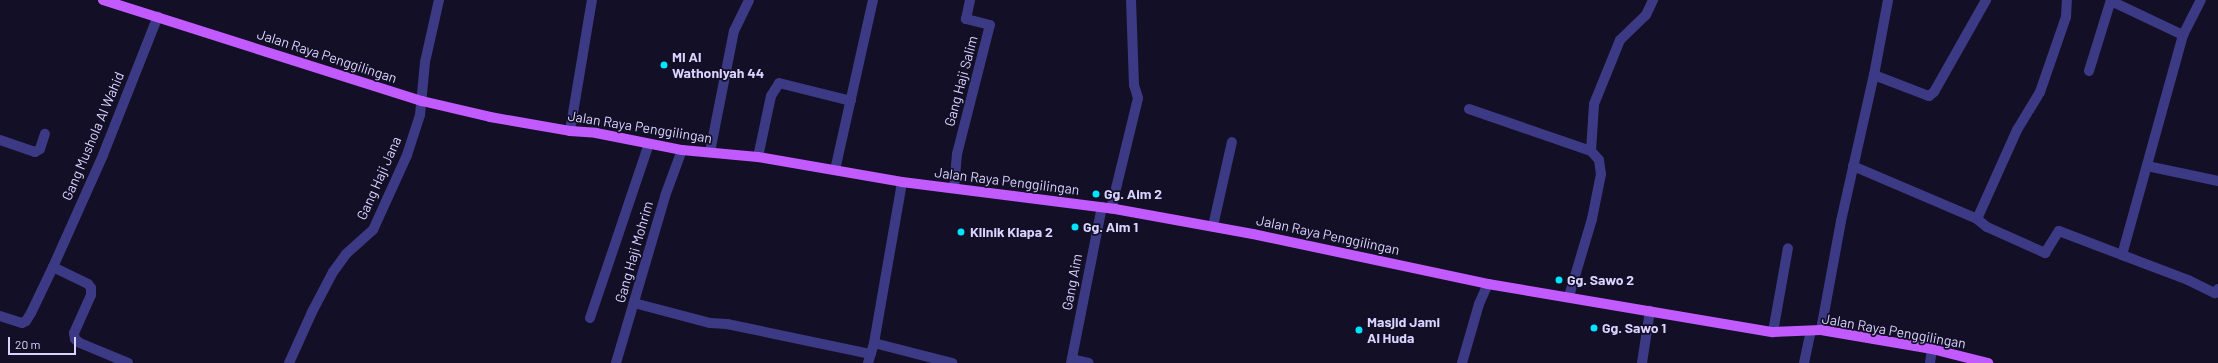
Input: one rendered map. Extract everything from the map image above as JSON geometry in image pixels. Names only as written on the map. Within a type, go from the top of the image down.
[{"type":"main road","name":"Jalan Raya Penggilingan","points":[[103,0],[158,16],[422,101],[490,117],[570,131],[596,133],[682,150],[758,157],[902,182],[1106,208],[1213,226],[1356,254],[1488,284],[1569,296],[1773,332],[1816,330],[1932,349],[1988,363]]},
{"type":"street","name":"Gang Haji Jana","points":[[289,363],[312,312],[333,272],[346,254],[373,230],[407,155],[420,115],[425,62],[439,0]]},
{"type":"street","points":[[570,131],[592,0]]},
{"type":"street","points":[[710,152],[713,129],[734,31],[749,0]]},
{"type":"street","points":[[835,170],[873,0]]},
{"type":"street","name":"Gang Haji Salim","points":[[954,188],[957,154],[990,25],[966,19],[970,0]]},
{"type":"street","name":"Gang Aim","points":[[1071,361],[1106,208],[1138,98],[1134,85],[1131,0]]},
{"type":"street","points":[[1591,151],[1594,104],[1620,40],[1646,15],[1653,0]]},
{"type":"street","points":[[1804,363],[1816,330],[1874,74],[1888,0]]},
{"type":"street","points":[[1874,74],[1929,96],[1934,92],[1986,0]]},
{"type":"street","points":[[1977,219],[2017,130],[2040,92],[2066,17],[2068,0]]},
{"type":"street","points":[[2122,255],[2183,35],[2201,0]]},
{"type":"street","points":[[2089,71],[2111,1],[2183,35]]},
{"type":"street","name":"Gang Mushola Al Wahid","points":[[0,316],[22,323],[26,321],[53,267],[103,155],[158,16]]},
{"type":"street","points":[[758,157],[771,96],[779,83],[851,101]]},
{"type":"street","points":[[1469,109],[1591,151],[1599,160],[1601,174],[1592,219],[1569,296]]},
{"type":"street","points":[[0,140],[35,152],[40,149],[45,134]]},
{"type":"street","points":[[1213,226],[1232,142]]},
{"type":"street","points":[[590,318],[650,144]]},
{"type":"street","name":"Gang Haji Mohrim","points":[[616,363],[665,196],[682,150]]},
{"type":"street","points":[[1853,166],[1977,219],[1988,226],[2045,253],[2060,232],[2188,280],[2215,293],[2218,289]]},
{"type":"street","points":[[2147,166],[2218,181]]},
{"type":"street","points":[[634,303],[710,323],[728,324],[869,359],[874,343],[902,182]]},
{"type":"street","points":[[1773,332],[1788,248]]},
{"type":"street","points":[[53,267],[88,284],[91,288],[91,295],[74,333],[75,339],[80,343],[128,363]]},
{"type":"street","points":[[1462,363],[1479,304],[1488,284]]},
{"type":"street","points":[[1642,363],[1650,311]]},
{"type":"street","points":[[874,343],[952,363]]},
{"type":"street","points":[[1930,363],[1932,349]]},
{"type":"street","points":[[1071,361],[1089,363]]},
{"type":"place","name":"MI Al Wathoniyah 44","points":[[664,65]]},
{"type":"place","name":"Gg. Aim 2","points":[[1096,194]]},
{"type":"place","name":"Gg. Aim 1","points":[[1075,227]]},
{"type":"place","name":"Klinik Klapa 2","points":[[961,232]]},
{"type":"place","name":"Gg. Sawo 2","points":[[1559,280]]},
{"type":"place","name":"Gg. Sawo 1","points":[[1594,328]]},
{"type":"place","name":"Masjid Jami Al Huda","points":[[1359,330]]}]
